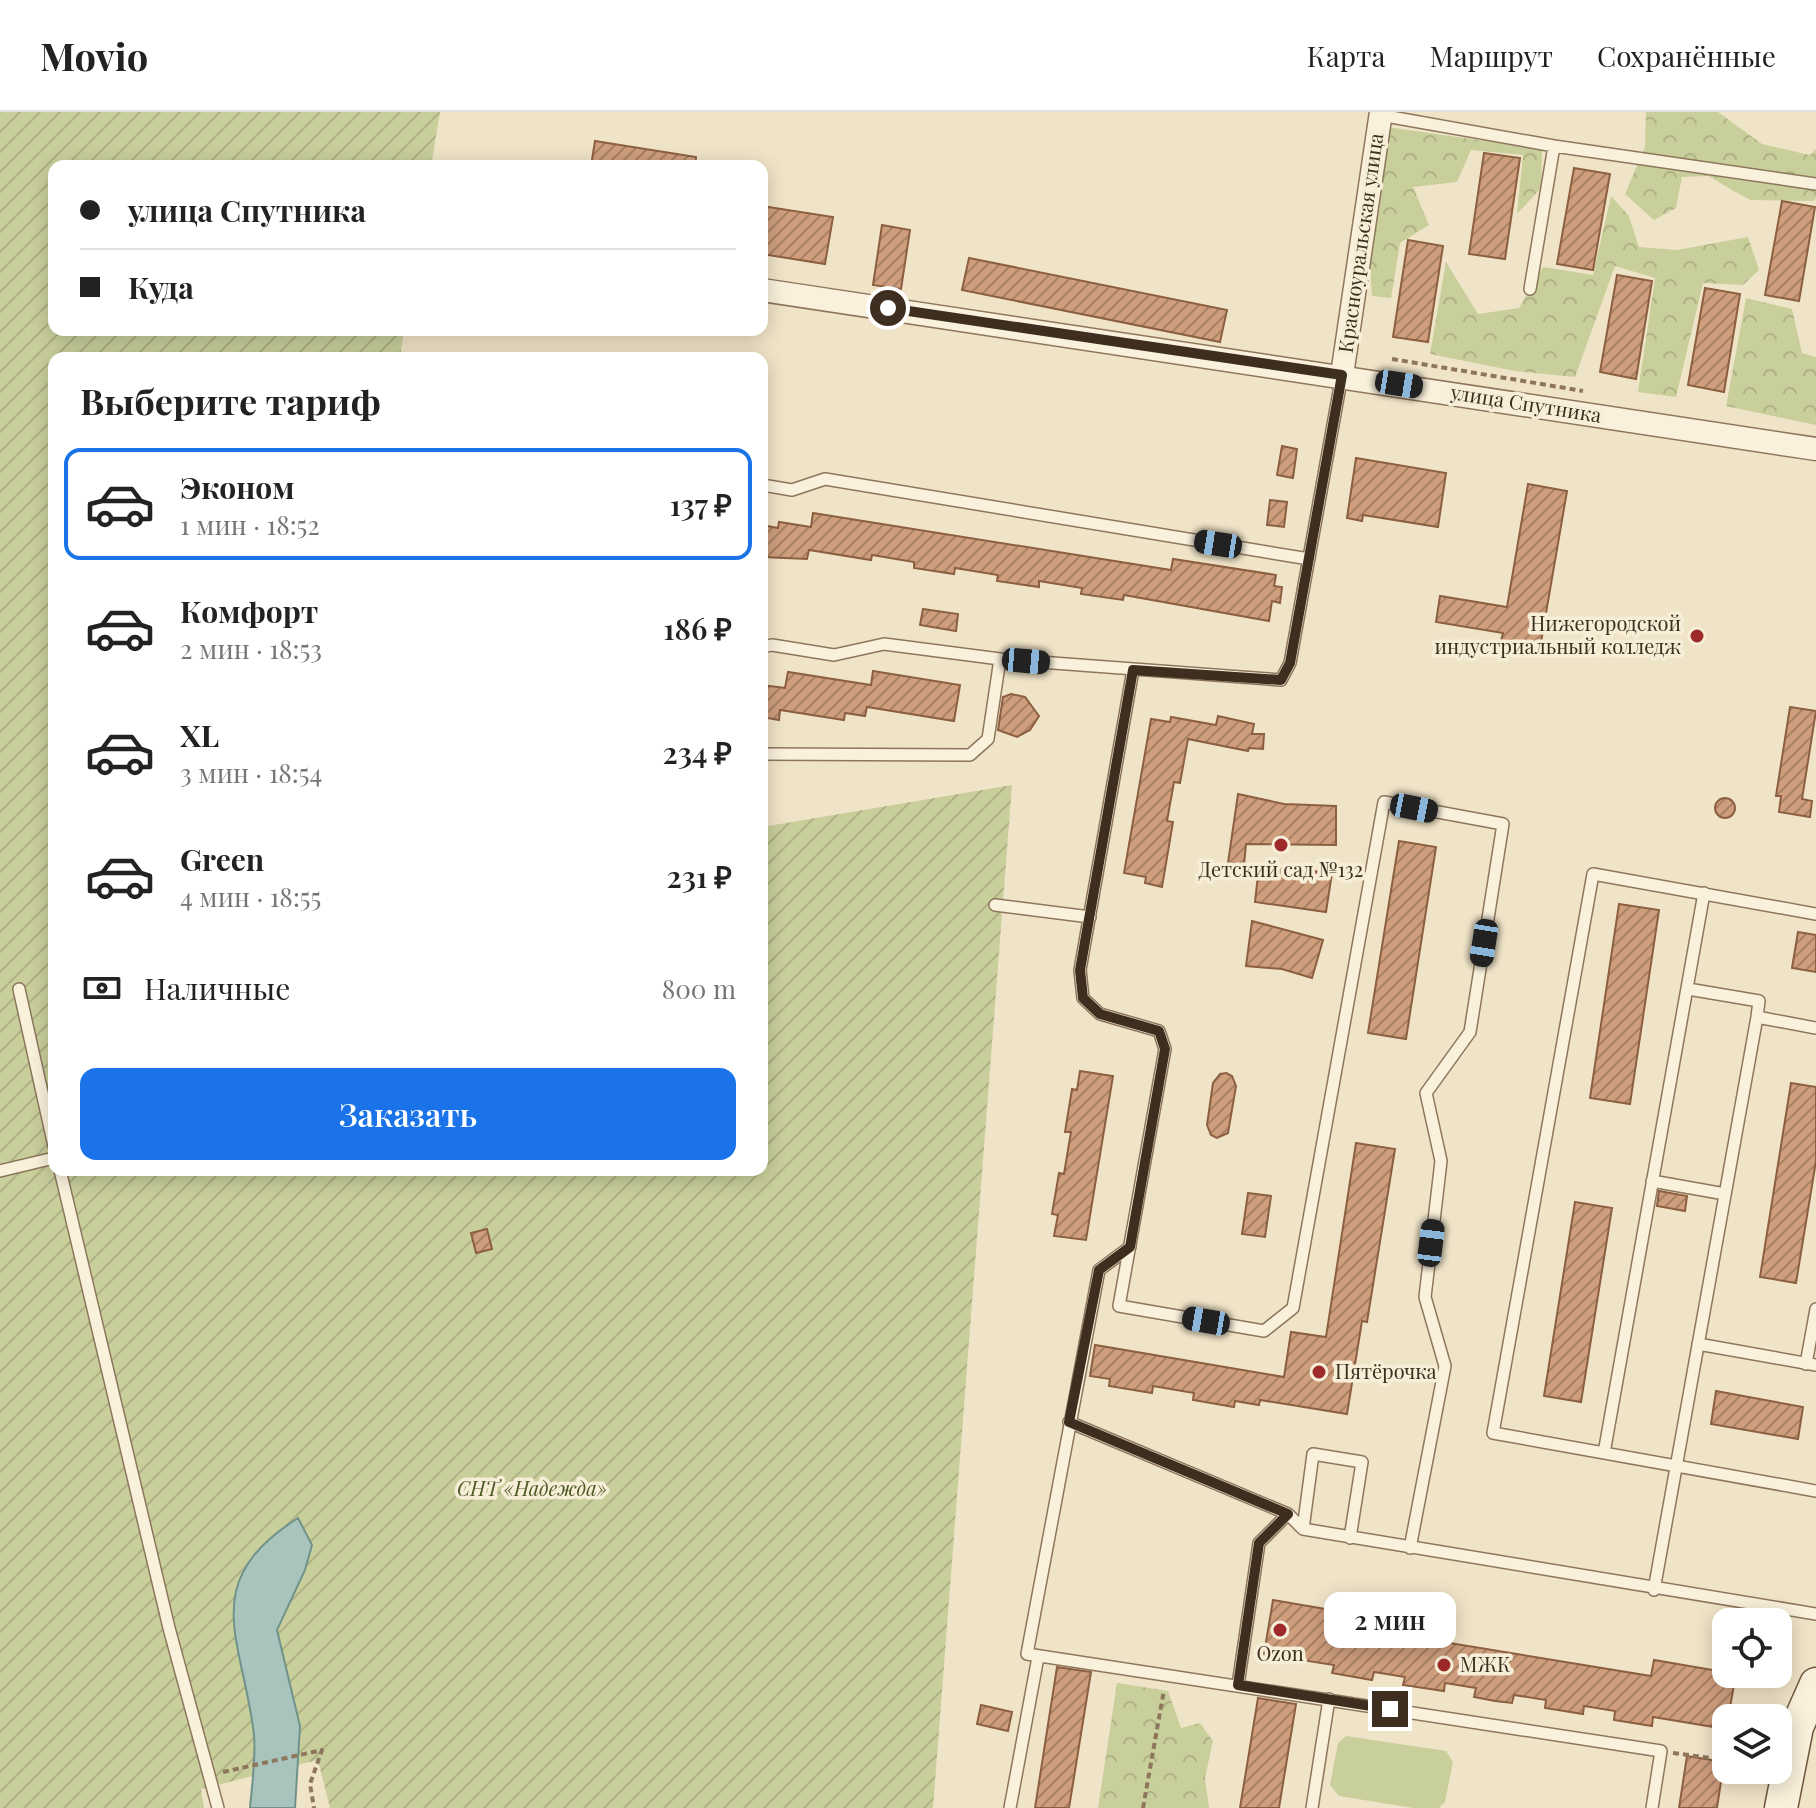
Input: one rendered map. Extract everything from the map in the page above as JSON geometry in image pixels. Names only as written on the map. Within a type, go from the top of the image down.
[{"type":"street","name":"Красноуральская улица","points":[[1342,375],[1380,114]]},
{"type":"street","name":"улица Спутника","points":[[768,291],[1342,375],[1816,449]]},
{"type":"street","points":[[1781,1808],[1797,1727],[1816,1684]]},
{"type":"lane","points":[[1380,114],[1554,146],[1816,184]]},
{"type":"lane","points":[[1530,289],[1554,146]]},
{"type":"lane","points":[[768,646],[834,655],[884,644],[1000,659],[1281,680],[1290,663],[1342,375]]},
{"type":"lane","points":[[768,486],[792,490],[825,479],[1309,559]]},
{"type":"lane","points":[[768,754],[970,755],[988,739],[1000,659]]},
{"type":"lane","points":[[1133,670],[1080,970],[1083,998],[1100,1014],[1159,1031],[1165,1049],[1119,1306],[1264,1331],[1293,1308],[1384,802],[1503,824],[1470,1032],[1426,1093],[1441,1161],[1425,1297],[1445,1366],[1410,1548]]},
{"type":"lane","points":[[1816,914],[1593,874],[1493,1433],[1816,1491]]},
{"type":"lane","points":[[1604,1453],[1704,893]]},
{"type":"lane","points":[[995,905],[1090,917]]},
{"type":"lane","points":[[19,989],[48,1119]]},
{"type":"lane","points":[[1654,1590],[1759,1001],[1688,989]]},
{"type":"lane","points":[[1757,1017],[1816,1028]]},
{"type":"lane","points":[[0,1171],[48,1159]]},
{"type":"lane","points":[[61,1176],[207,1775],[218,1808]]},
{"type":"lane","points":[[1652,1181],[1725,1194]]},
{"type":"lane","points":[[1130,1247],[1099,1270],[1027,1654],[1661,1751],[1652,1808]]},
{"type":"lane","points":[[1698,1344],[1811,1364],[1816,1309]]},
{"type":"lane","points":[[1069,1422],[1288,1514],[1303,1529],[1654,1590],[1816,1614]]},
{"type":"lane","points":[[1303,1529],[1313,1454],[1362,1462],[1350,1538]]},
{"type":"lane","points":[[1238,1685],[1259,1543],[1288,1514]]},
{"type":"lane","points":[[1010,1808],[1038,1657]]},
{"type":"lane","points":[[1312,1808],[1329,1699]]},
{"type":"path","points":[[1143,1808],[1166,1675]]},
{"type":"path","points":[[207,1775],[322,1750],[310,1784],[314,1808]]},
{"type":"path","points":[[1661,1751],[1712,1758]]},
{"type":"green space","name":"СНТ «Надежда»","points":[[0,112],[440,112],[432,160],[48,160],[48,336],[403,336],[401,352],[48,352],[48,1176],[768,1176],[768,826],[1012,785],[933,1808],[330,1808],[318,1760],[201,1789],[204,1808],[0,1808]]},
{"type":"green space","points":[[1646,112],[1718,112],[1762,144],[1810,155],[1816,149],[1816,198],[1813,201],[1750,200],[1708,176],[1682,177],[1676,208],[1654,220],[1625,194],[1645,147]]},
{"type":"green space","points":[[1387,127],[1542,149],[1541,188],[1517,214],[1523,155],[1471,150],[1457,182],[1413,187],[1429,225],[1400,243],[1391,298],[1372,296],[1367,228]]},
{"type":"green space","points":[[1611,196],[1629,216],[1639,247],[1677,250],[1748,237],[1759,270],[1743,285],[1703,283],[1676,397],[1638,392],[1655,278],[1615,266],[1575,377],[1515,371],[1430,354],[1446,262],[1478,314],[1519,308],[1543,267],[1593,275]]},
{"type":"green space","points":[[1746,298],[1792,309],[1802,353],[1816,357],[1816,425],[1726,406]]},
{"type":"green space","points":[[1117,1683],[1168,1691],[1181,1728],[1200,1723],[1213,1741],[1205,1778],[1209,1808],[1098,1808]]},
{"type":"green space","points":[[1346,1736],[1446,1751],[1453,1762],[1445,1802],[1439,1808],[1413,1808],[1339,1796],[1330,1785],[1338,1743]]},
{"type":"water","points":[[298,1518],[312,1545],[305,1570],[277,1630],[300,1726],[295,1808],[250,1808],[254,1735],[236,1641],[236,1590],[247,1566],[266,1542]]},
{"type":"building","points":[[595,141],[696,157],[696,160],[592,160]]},
{"type":"building","points":[[1484,153],[1520,158],[1505,259],[1469,254]]},
{"type":"building","points":[[1574,168],[1610,174],[1593,270],[1557,264]]},
{"type":"building","points":[[1782,201],[1815,207],[1799,301],[1765,295]]},
{"type":"building","points":[[768,207],[833,217],[825,264],[768,255]]},
{"type":"building","points":[[882,225],[910,230],[901,289],[873,285]]},
{"type":"building","points":[[1408,240],[1443,246],[1428,342],[1393,337]]},
{"type":"building","points":[[969,258],[1227,310],[1220,342],[962,290]]},
{"type":"building","points":[[1617,275],[1652,281],[1636,379],[1600,372]]},
{"type":"building","points":[[1705,288],[1740,294],[1724,392],[1688,385]]},
{"type":"building","points":[[1282,446],[1297,449],[1293,478],[1277,475]]},
{"type":"building","points":[[1356,458],[1446,473],[1438,527],[1363,515],[1362,521],[1347,518]]},
{"type":"building","points":[[1528,484],[1567,491],[1540,648],[1501,641],[1503,633],[1436,622],[1440,596],[1507,607]]},
{"type":"building","points":[[1270,500],[1287,502],[1284,527],[1267,525]]},
{"type":"building","points":[[813,513],[1171,570],[1173,559],[1276,575],[1274,586],[1282,587],[1280,603],[1272,601],[1269,621],[1124,595],[1123,600],[1081,594],[1082,588],[1039,581],[1039,587],[997,581],[998,575],[955,568],[954,574],[914,568],[914,562],[872,555],[871,560],[809,550],[807,559],[768,557],[768,526],[778,528],[779,522],[811,527]]},
{"type":"building","points":[[923,609],[958,614],[956,631],[920,625]]},
{"type":"building","points":[[873,671],[960,685],[954,721],[867,707],[865,716],[845,713],[844,720],[780,710],[779,720],[768,718],[768,686],[785,688],[788,672],[871,685]]},
{"type":"building","points":[[1011,694],[1025,697],[1039,716],[1030,730],[1017,737],[998,730],[1003,697]]},
{"type":"building","points":[[1790,707],[1816,711],[1802,799],[1812,801],[1810,817],[1779,812],[1781,796],[1776,796]]},
{"type":"building","points":[[1218,716],[1254,724],[1252,734],[1264,734],[1263,749],[1249,748],[1248,751],[1188,739],[1180,783],[1174,782],[1167,821],[1173,822],[1162,887],[1145,883],[1146,877],[1124,873],[1151,719],[1170,722],[1171,717],[1216,725]]},
{"type":"building","points":[[1238,794],[1284,804],[1336,806],[1336,845],[1246,844],[1244,865],[1228,863]]},
{"type":"building","points":[[1721,798],[1729,798],[1735,808],[1729,818],[1721,818],[1715,812],[1715,804]]},
{"type":"building","points":[[1399,841],[1436,847],[1406,1039],[1368,1033]]},
{"type":"building","points":[[1259,866],[1332,873],[1326,912],[1255,902]]},
{"type":"building","points":[[1619,904],[1659,910],[1630,1104],[1590,1098]]},
{"type":"building","points":[[1252,921],[1323,940],[1312,978],[1282,969],[1246,966]]},
{"type":"building","points":[[1798,932],[1816,935],[1816,972],[1792,968]]},
{"type":"building","points":[[1080,1071],[1113,1076],[1086,1240],[1054,1236],[1058,1215],[1052,1214],[1059,1173],[1064,1174],[1071,1132],[1065,1132],[1072,1089],[1077,1090]]},
{"type":"building","points":[[1220,1074],[1232,1076],[1236,1086],[1228,1133],[1217,1138],[1211,1135],[1207,1125],[1213,1083]]},
{"type":"building","points":[[1791,1083],[1816,1087],[1816,1161],[1796,1283],[1760,1277]]},
{"type":"building","points":[[1356,1143],[1395,1149],[1367,1322],[1362,1321],[1347,1414],[1260,1400],[1259,1405],[1235,1401],[1234,1407],[1193,1400],[1194,1393],[1153,1386],[1152,1393],[1109,1386],[1110,1379],[1090,1376],[1095,1345],[1284,1377],[1291,1332],[1326,1337]]},
{"type":"building","points":[[1659,1191],[1687,1196],[1685,1211],[1657,1206]]},
{"type":"building","points":[[1248,1193],[1271,1196],[1265,1237],[1242,1234]]},
{"type":"building","points":[[1575,1202],[1612,1208],[1581,1402],[1544,1396]]},
{"type":"building","points":[[487,1229],[492,1249],[476,1253],[471,1233]]},
{"type":"building","points":[[1716,1391],[1803,1407],[1798,1439],[1711,1424]]},
{"type":"building","name":"МЖК","points":[[1273,1600],[1349,1613],[1346,1626],[1651,1676],[1654,1660],[1712,1670],[1712,1688],[1733,1688],[1731,1704],[1712,1704],[1712,1727],[1653,1717],[1652,1726],[1614,1720],[1615,1711],[1584,1706],[1583,1714],[1545,1708],[1546,1700],[1514,1695],[1512,1703],[1495,1701],[1474,1697],[1476,1688],[1445,1683],[1444,1691],[1403,1685],[1405,1677],[1374,1672],[1372,1680],[1332,1673],[1334,1665],[1264,1654]]},
{"type":"building","points":[[1057,1667],[1091,1672],[1069,1808],[1035,1808]]},
{"type":"building","points":[[1258,1698],[1296,1704],[1279,1808],[1240,1808]]},
{"type":"building","points":[[981,1705],[1012,1712],[1008,1731],[977,1724]]},
{"type":"building","points":[[1687,1756],[1712,1760],[1712,1784],[1721,1784],[1717,1808],[1679,1808]]},
{"type":"place","name":"Нижегородской индустриальный колледж","points":[[1697,636]]},
{"type":"place","name":"Детский сад №132","points":[[1281,845]]},
{"type":"place","name":"Пятёрочка","points":[[1319,1372]]},
{"type":"place","name":"Ozon","points":[[1280,1630]]},
{"type":"place","name":"МЖК","points":[[1444,1665]]},
{"type":"route","points":[[888,308],[1342,375],[1290,663],[1281,680],[1133,670],[1080,970],[1083,998],[1100,1014],[1159,1031],[1165,1049],[1130,1247],[1099,1270],[1069,1422],[1288,1514],[1259,1543],[1238,1685],[1390,1709]]}]
